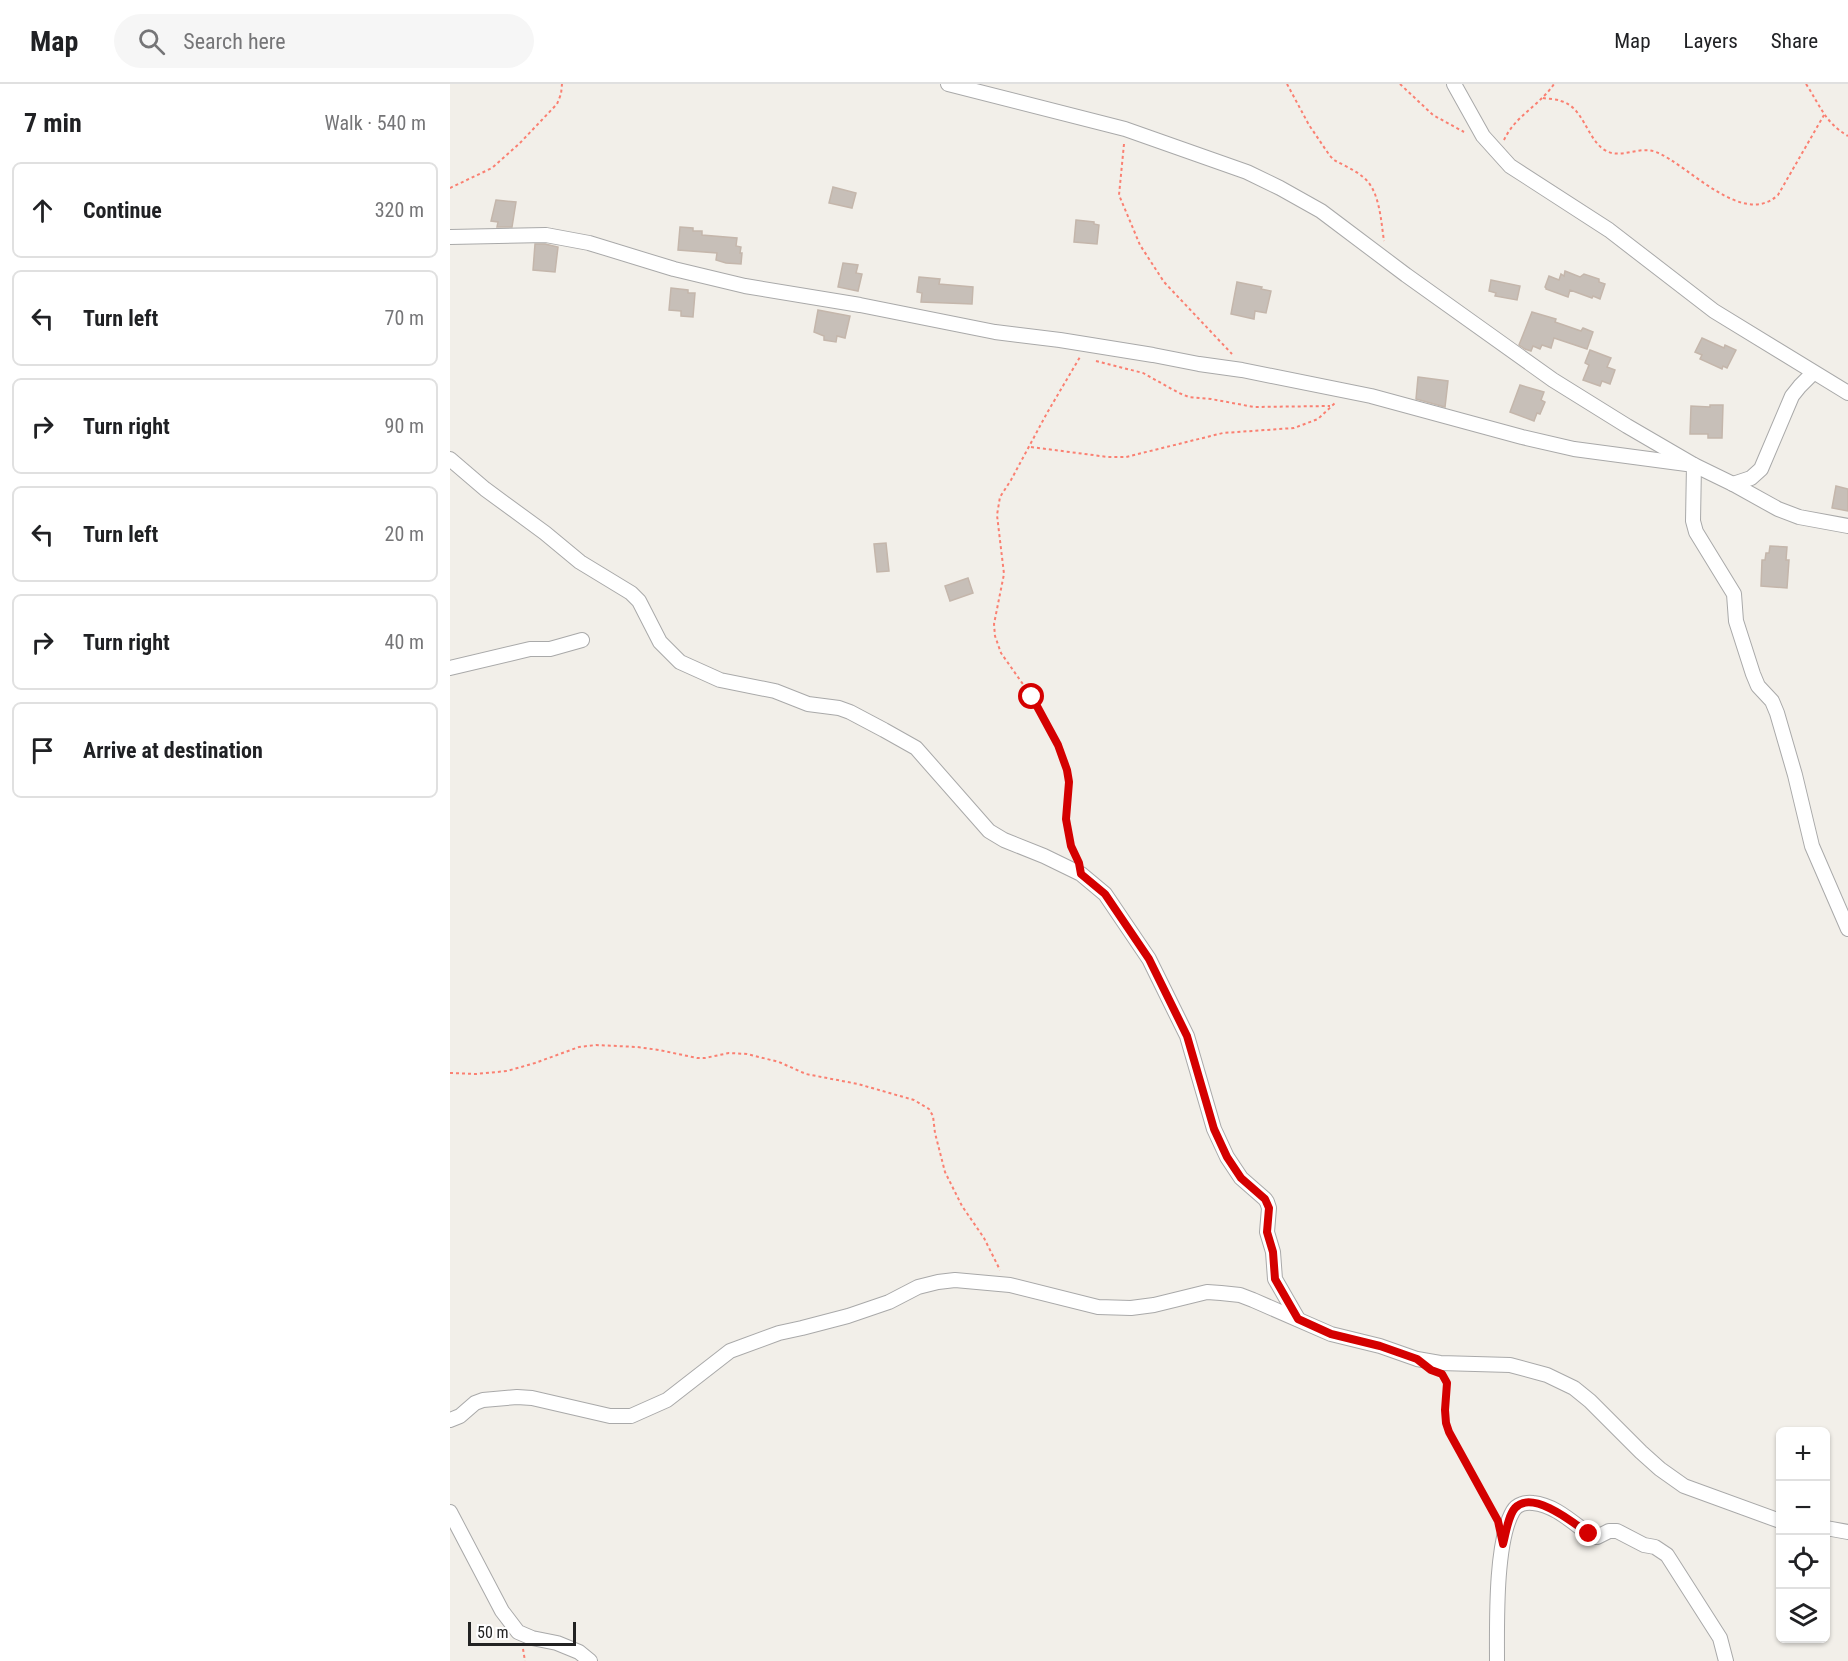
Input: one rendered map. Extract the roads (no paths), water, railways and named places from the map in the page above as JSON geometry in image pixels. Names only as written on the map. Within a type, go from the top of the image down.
[{"type":"street","points":[[948,84],[1125,129],[1247,172],[1280,188],[1321,211],[1553,380],[1694,465],[1788,513],[1848,526]]},
{"type":"street","points":[[1454,84],[1476,125],[1501,157],[1520,173],[1609,230],[1714,311],[1848,393]]},
{"type":"street","points":[[450,237],[546,235],[589,243],[674,269],[746,286],[860,305],[1085,349],[1256,373],[1352,392],[1574,449],[1694,465]]},
{"type":"street","points":[[1733,484],[1750,478],[1761,469],[1792,396],[1813,373]]},
{"type":"street","points":[[450,459],[580,562],[631,593],[639,601],[660,642],[680,662],[720,680],[776,691],[808,704],[839,708],[875,725],[916,748],[988,831],[1063,864],[1081,874],[1105,894],[1149,959],[1187,1036],[1214,1129],[1227,1157],[1241,1178],[1267,1202],[1269,1208],[1267,1232],[1273,1252],[1275,1279],[1298,1319]]},
{"type":"street","points":[[1694,465],[1696,532],[1734,594],[1737,625],[1758,686],[1772,701],[1777,713],[1796,775],[1812,846],[1848,929]]},
{"type":"street","points":[[450,668],[530,649],[550,649],[582,640]]},
{"type":"street","points":[[450,1420],[483,1400],[517,1397],[532,1398],[610,1416],[631,1416],[667,1400],[730,1351],[768,1336],[848,1316],[889,1302],[918,1287],[938,1282],[955,1280],[1007,1284],[1098,1307],[1131,1308],[1154,1305],[1207,1292],[1221,1293],[1240,1295],[1331,1334],[1380,1346],[1417,1359],[1510,1365],[1547,1375],[1574,1388],[1660,1469],[1684,1486],[1776,1520]]},
{"type":"street","points":[[1497,1661],[1498,1598],[1503,1544],[1514,1509],[1522,1504],[1534,1503],[1553,1509],[1593,1537],[1617,1531],[1644,1545],[1655,1547],[1667,1555],[1720,1638],[1726,1661]]},
{"type":"street","points":[[450,1512],[502,1611],[518,1632],[532,1638],[557,1643],[579,1652],[591,1661]]},
{"type":"street","points":[[1830,1529],[1848,1532]]}]
